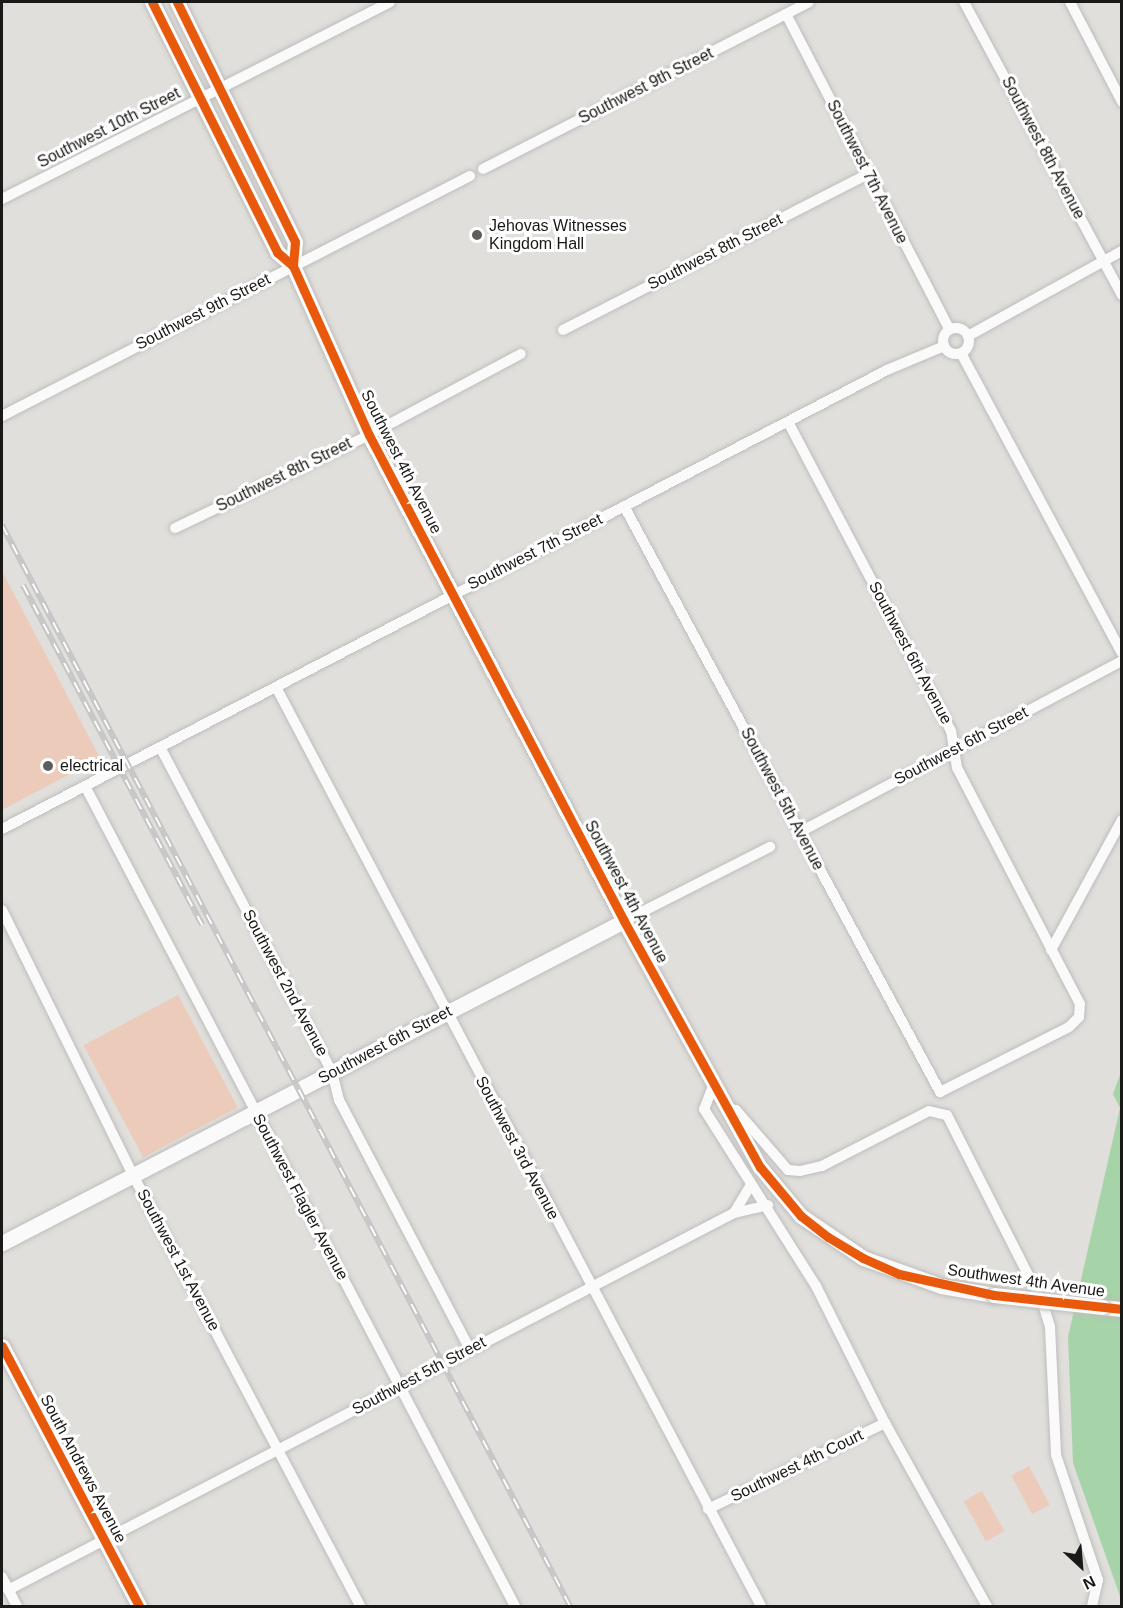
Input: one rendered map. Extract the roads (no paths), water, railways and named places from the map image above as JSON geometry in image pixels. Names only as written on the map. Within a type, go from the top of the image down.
[{"type":"main road","name":"Southwest 4th Avenue","points":[[152,2],[277,252],[293,266],[369,435],[452,595],[713,1086],[779,1193],[828,1237],[899,1274],[994,1295],[1122,1309]]},
{"type":"main road","name":"Southwest 4th Avenue","points":[[177,2],[295,242],[293,266]]},
{"type":"main road","name":"Southwest 6th Street","points":[[2,1243],[624,921]]},
{"type":"main road","name":"South Andrews Avenue","points":[[2,1346],[139,1606]]},
{"type":"street","name":"Southwest 10th Street","points":[[2,199],[390,2]]},
{"type":"street","name":"Southwest 9th Street","points":[[483,169],[809,2]]},
{"type":"street","name":"Southwest 8th Avenue","points":[[964,2],[1122,295]]},
{"type":"street","points":[[1070,2],[1122,102]]},
{"type":"street","name":"Southwest 7th Avenue","points":[[786,14],[949,329]]},
{"type":"street","name":"Southwest 8th Street","points":[[563,330],[868,174]]},
{"type":"street","name":"Southwest 9th Street","points":[[2,416],[470,176]]},
{"type":"street","points":[[968,336],[1122,251]]},
{"type":"street","points":[[959,328],[968,336],[968,344],[960,352],[950,352],[944,346],[943,337],[949,329],[959,328]]},
{"type":"street","name":"Southwest 7th Street","points":[[2,829],[887,370],[944,346]]},
{"type":"street","points":[[960,352],[1122,653]]},
{"type":"street","name":"Southwest 8th Street","points":[[175,528],[369,435],[521,354]]},
{"type":"street","name":"Southwest 6th Avenue","points":[[788,422],[951,731],[957,768],[1080,1004],[1079,1017]]},
{"type":"street","name":"Southwest 5th Avenue","points":[[624,506],[940,1092],[1070,1027],[1079,1017]]},
{"type":"street","name":"Southwest 6th Street","points":[[800,832],[1122,661]]},
{"type":"street","name":"Southwest 3rd Avenue","points":[[276,687],[446,1013],[761,1606]]},
{"type":"street","name":"Southwest 2nd Avenue","points":[[160,747],[332,1072],[339,1100],[470,1349]]},
{"type":"street","name":"Southwest Flagler Avenue","points":[[85,786],[254,1112],[402,1386],[515,1606]]},
{"type":"street","points":[[1051,950],[1122,820]]},
{"type":"street","name":"Southwest 6th Street","points":[[624,921],[770,847]]},
{"type":"street","name":"Southwest 1st Avenue","points":[[2,910],[133,1175],[360,1606]]},
{"type":"street","points":[[713,1086],[704,1109],[750,1186],[768,1205],[831,1315],[885,1423],[987,1606]]},
{"type":"street","points":[[726,1107],[736,1110],[788,1170],[800,1171],[822,1166],[929,1111],[947,1115],[1009,1231],[1043,1304],[1050,1327],[1056,1455],[1098,1580],[1092,1606]]},
{"type":"street","points":[[734,1213],[750,1186]]},
{"type":"street","name":"Southwest 5th Street","points":[[8,1590],[734,1213],[768,1205]]},
{"type":"street","name":"Southwest 4th Court","points":[[708,1509],[885,1423]]},
{"type":"street","points":[[2,1577],[17,1606]]},
{"type":"railway","points":[[2,525],[570,1606]]},
{"type":"railway","points":[[23,585],[202,925]]},
{"type":"place","name":"Jehovas Witnesses Kingdom Hall","points":[[477,235]]},
{"type":"place","name":"electrical","points":[[48,766]]}]
